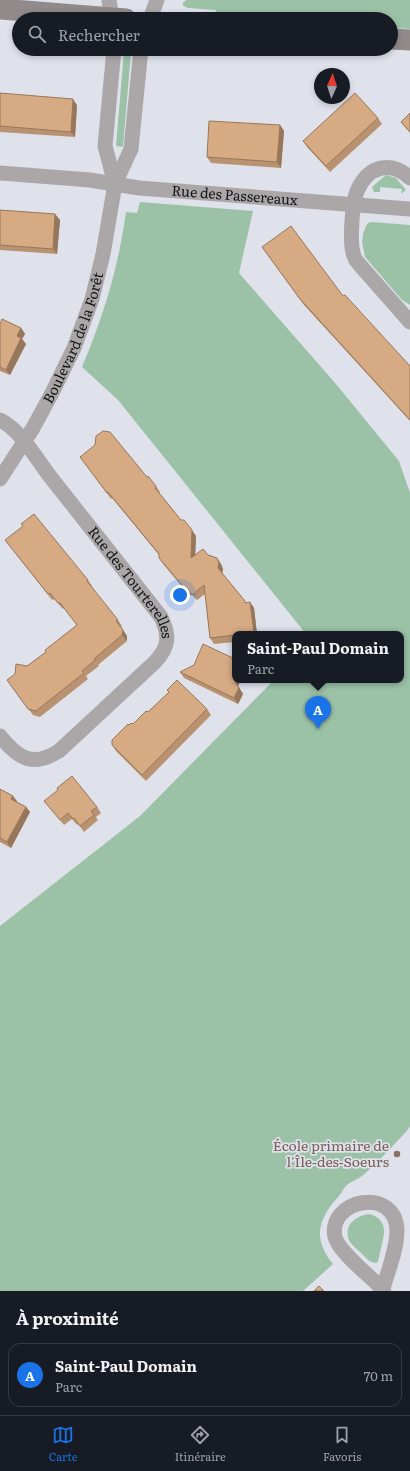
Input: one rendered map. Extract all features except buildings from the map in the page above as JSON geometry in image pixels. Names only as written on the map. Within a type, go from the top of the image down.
[{"type":"street","points":[[153,12],[157,0]]},
{"type":"street","points":[[0,9],[68,12]]},
{"type":"street","points":[[398,39],[410,40]]},
{"type":"street","name":"Boulevard de la Forêt","points":[[113,56],[105,146],[116,184]]},
{"type":"street","name":"Boulevard de la Forêt","points":[[0,479],[24,443],[48,400],[71,354],[92,299],[105,248],[116,184],[131,149],[140,56]]},
{"type":"street","points":[[410,178],[404,172],[394,167],[378,168],[362,182],[357,190],[354,205],[352,240],[354,256],[359,264],[410,322]]},
{"type":"street","name":"Rue des Passereaux","points":[[0,173],[90,180],[138,188],[410,209]]},
{"type":"street","name":"Rue des Tourterelles","points":[[0,420],[14,429],[161,618],[165,626],[167,636],[163,654],[156,662],[59,751],[49,757],[39,760],[29,759],[18,755],[0,736]]},
{"type":"street","points":[[370,1202],[379,1203],[390,1211],[394,1217],[397,1229],[396,1239],[383,1290],[341,1248],[335,1238],[336,1224],[339,1217],[348,1208],[355,1204],[370,1202]]},
{"type":"green space","points":[[186,0],[410,0],[410,29],[398,28],[398,12],[216,12],[216,10],[188,8],[183,6],[183,3]]},
{"type":"green space","points":[[124,56],[131,56],[123,147],[116,146]]},
{"type":"green space","points":[[386,175],[396,178],[406,190],[401,194],[402,189],[380,187],[380,192],[374,192],[372,187]]},
{"type":"green space","points":[[140,202],[253,211],[239,273],[336,384],[399,461],[410,493],[410,1126],[374,1166],[346,1186],[326,1213],[320,1229],[320,1237],[326,1255],[333,1264],[303,1291],[0,1291],[0,926],[140,816],[271,683],[404,683],[404,631],[304,631],[118,400],[82,367],[109,291],[119,253],[126,212],[137,213]]},
{"type":"green space","points":[[368,223],[410,225],[410,305],[402,300],[365,257],[362,242],[363,234]]},
{"type":"green space","points":[[370,1214],[380,1220],[384,1228],[384,1237],[377,1263],[366,1258],[350,1242],[348,1237],[348,1231],[351,1223],[359,1217]]},
{"type":"place","name":"Saint-Paul Domain","points":[[318,729]]},
{"type":"place","name":"École primaire de l'Île-des-Soeurs","points":[[397,1154]]}]
